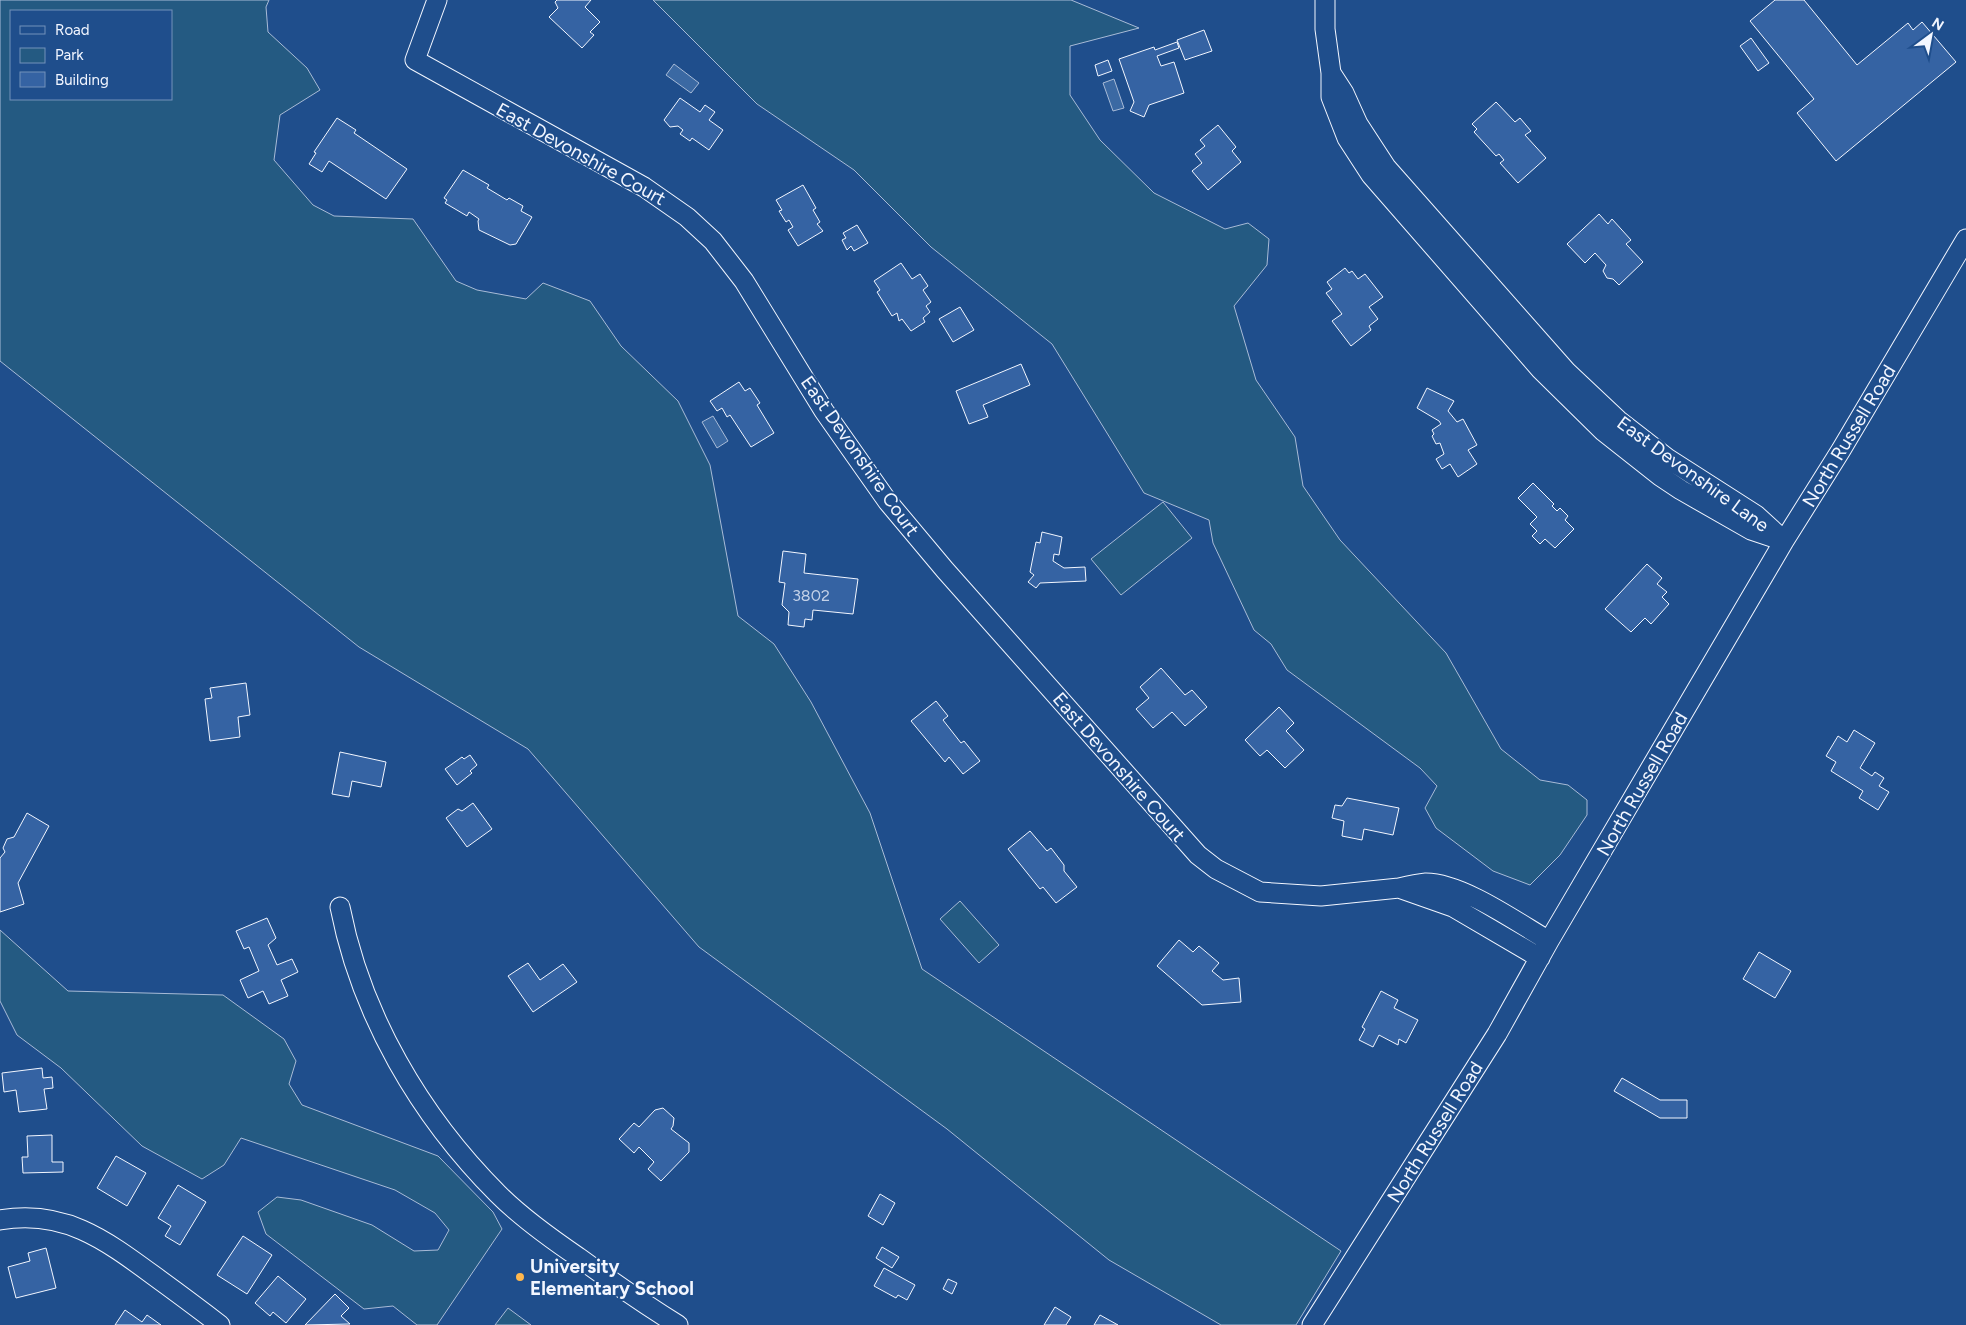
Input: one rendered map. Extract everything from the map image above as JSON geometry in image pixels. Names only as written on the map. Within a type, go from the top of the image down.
[{"type":"street","name":"East Devonshire Court","points":[[437,0],[415,60],[644,186],[686,217],[713,241],[744,281],[824,411],[888,502],[1198,855],[1216,869],[1260,892],[1321,896],[1399,888],[1427,883],[1449,887],[1478,899],[1549,941]]},
{"type":"street","name":"East Devonshire Lane","points":[[1325,0],[1325,29],[1331,73],[1331,97],[1336,114],[1347,138],[1371,175],[1504,330],[1559,389],[1624,448],[1667,480],[1751,530],[1784,541]]},
{"type":"street","name":"North Russell Road","points":[[1312,1325],[1497,1034],[1549,941],[1784,541],[1841,450],[1966,239]]},
{"type":"street","name":"East Devonshire Court","points":[[1399,888],[1453,908],[1540,958]]},
{"type":"street","points":[[340,907],[344,931],[377,1023],[429,1112],[464,1157],[498,1195],[535,1227],[649,1307],[678,1325]]},
{"type":"street","points":[[0,1220],[18,1217],[43,1218],[64,1223],[90,1233],[116,1248],[220,1325]]},
{"type":"green space","points":[[0,0],[269,0],[266,7],[268,32],[307,68],[320,90],[280,115],[274,160],[313,205],[334,216],[413,219],[456,281],[477,290],[526,299],[543,283],[590,301],[621,346],[678,401],[710,465],[738,616],[774,644],[811,702],[870,813],[922,969],[1341,1251],[1296,1325],[1221,1325],[1109,1260],[947,1129],[699,947],[528,749],[359,647],[0,361]]},
{"type":"green space","points":[[653,0],[1071,0],[1139,28],[1070,46],[1070,95],[1100,140],[1154,193],[1225,229],[1248,223],[1269,239],[1267,265],[1234,306],[1256,380],[1295,437],[1303,486],[1340,540],[1446,653],[1501,749],[1540,780],[1568,785],[1587,800],[1587,815],[1560,855],[1530,885],[1493,871],[1436,828],[1425,808],[1437,786],[1420,768],[1287,670],[1271,644],[1254,630],[1213,543],[1209,520],[1144,493],[1052,344],[931,247],[854,170],[757,104]]},
{"type":"green space","points":[[1163,502],[1192,538],[1121,595],[1091,559]]},
{"type":"green space","points":[[960,901],[999,945],[979,963],[940,919]]},
{"type":"green space","points":[[0,930],[68,991],[223,995],[284,1039],[296,1061],[289,1084],[302,1105],[438,1156],[493,1212],[502,1229],[437,1325],[417,1325],[393,1306],[364,1309],[266,1234],[258,1212],[277,1197],[301,1200],[372,1225],[414,1251],[438,1250],[449,1230],[435,1213],[395,1190],[241,1138],[224,1165],[202,1179],[142,1146],[61,1068],[17,1035],[0,1001]]},
{"type":"green space","points":[[508,1308],[531,1325],[495,1325]]},
{"type":"shaded area","points":[[674,64],[699,83],[691,93],[666,75]]},
{"type":"shaded area","points":[[1114,79],[1124,108],[1113,111],[1103,83]]},
{"type":"shaded area","points":[[713,416],[728,441],[717,448],[702,422]]},
{"type":"building","points":[[557,0],[591,0],[585,7],[600,22],[590,32],[594,35],[582,48],[549,17],[558,8],[555,2]]},
{"type":"building","points":[[1775,0],[1804,0],[1857,65],[1908,23],[1913,30],[1922,22],[1956,62],[1836,161],[1797,113],[1814,99],[1750,21]]},
{"type":"building","points":[[1204,30],[1212,51],[1185,60],[1177,40]]},
{"type":"building","points":[[1751,38],[1769,63],[1758,71],[1740,46]]},
{"type":"building","points":[[1177,42],[1179,48],[1157,56],[1161,66],[1174,62],[1184,93],[1149,105],[1144,117],[1130,111],[1134,102],[1119,59],[1154,47],[1155,50]]},
{"type":"building","points":[[1108,60],[1112,71],[1098,76],[1095,65]]},
{"type":"building","points":[[680,98],[700,112],[705,105],[715,112],[709,120],[723,130],[709,150],[692,138],[690,141],[680,134],[683,130],[678,126],[670,127],[664,120]]},
{"type":"building","points":[[1496,102],[1515,122],[1520,118],[1531,131],[1525,135],[1546,158],[1518,183],[1500,163],[1504,160],[1499,154],[1496,156],[1474,132],[1477,129],[1472,124]]},
{"type":"building","points":[[337,118],[356,130],[354,133],[407,169],[386,199],[329,161],[322,172],[309,164],[316,153],[314,152]]},
{"type":"building","points":[[1218,125],[1236,147],[1232,151],[1241,162],[1208,190],[1192,171],[1202,163],[1195,154],[1205,146],[1200,140]]},
{"type":"building","points":[[463,170],[489,185],[487,188],[507,200],[509,198],[523,206],[521,211],[532,217],[516,244],[510,245],[479,230],[479,219],[469,212],[467,216],[445,203],[447,200],[444,198]]},
{"type":"building","points":[[803,185],[816,208],[813,210],[820,222],[817,224],[823,231],[798,246],[788,230],[793,227],[789,220],[786,222],[779,211],[782,210],[776,200]]},
{"type":"building","points":[[1599,214],[1608,224],[1612,219],[1631,240],[1626,244],[1643,262],[1619,285],[1613,279],[1607,278],[1603,271],[1606,265],[1595,253],[1585,263],[1567,244]]},
{"type":"building","points":[[857,225],[868,243],[854,251],[851,246],[847,250],[842,240],[846,238],[843,233]]},
{"type":"building","points":[[901,263],[912,279],[920,274],[928,286],[923,290],[931,302],[926,306],[930,312],[923,318],[925,322],[911,331],[902,319],[899,321],[897,313],[892,316],[877,292],[880,290],[874,281]]},
{"type":"building","points":[[1345,268],[1349,273],[1352,271],[1358,279],[1365,274],[1383,297],[1369,307],[1378,319],[1369,326],[1371,330],[1351,346],[1332,321],[1342,314],[1326,293],[1332,289],[1327,282]]},
{"type":"building","points":[[960,307],[974,330],[953,342],[939,319]]},
{"type":"building","points":[[1021,364],[1030,385],[983,405],[988,417],[969,424],[956,391]]},
{"type":"building","points":[[739,382],[745,391],[750,388],[760,403],[757,405],[774,433],[751,447],[730,415],[727,417],[722,408],[717,411],[710,401]]},
{"type":"building","points":[[1427,388],[1454,401],[1448,411],[1457,422],[1463,419],[1477,445],[1468,450],[1477,464],[1458,477],[1450,464],[1442,469],[1436,459],[1444,454],[1440,443],[1436,444],[1432,436],[1434,434],[1432,430],[1441,424],[1417,408]]},
{"type":"building","points":[[1533,483],[1554,504],[1552,506],[1557,511],[1560,508],[1568,516],[1565,520],[1574,529],[1555,548],[1545,539],[1540,544],[1532,536],[1537,531],[1530,524],[1537,517],[1518,498]]},
{"type":"building","points":[[1042,532],[1062,537],[1059,555],[1054,554],[1053,561],[1064,568],[1085,567],[1086,581],[1040,583],[1036,588],[1028,582],[1034,575],[1030,572],[1036,542],[1040,543]]},
{"type":"building","points":[[783,551],[806,554],[804,573],[858,579],[853,614],[813,610],[812,620],[805,619],[804,627],[788,625],[789,612],[782,605],[785,583],[779,582]]},
{"type":"building","points":[[1647,564],[1662,578],[1657,584],[1667,592],[1662,597],[1669,604],[1651,624],[1645,618],[1631,632],[1605,609]]},
{"type":"building","points":[[1161,668],[1185,695],[1192,690],[1207,707],[1185,726],[1172,712],[1153,728],[1136,709],[1149,698],[1140,687]]},
{"type":"building","points":[[246,683],[250,715],[238,717],[240,737],[210,741],[205,699],[212,698],[210,688]]},
{"type":"building","points":[[936,701],[948,716],[943,720],[961,743],[964,741],[980,761],[963,774],[949,757],[945,762],[911,721]]},
{"type":"building","points":[[1279,707],[1294,723],[1286,731],[1304,750],[1285,768],[1267,750],[1260,756],[1245,740]]},
{"type":"building","points":[[1854,730],[1875,743],[1860,768],[1872,776],[1875,772],[1884,778],[1879,786],[1889,792],[1878,810],[1859,798],[1863,791],[1831,771],[1836,762],[1826,756],[1838,736],[1847,742]]},
{"type":"building","points":[[340,752],[386,762],[381,787],[352,781],[349,797],[332,794]]},
{"type":"building","points":[[470,755],[477,765],[470,771],[472,773],[457,785],[445,769],[462,757],[464,759]]},
{"type":"building","points":[[1347,798],[1399,808],[1393,835],[1364,829],[1362,840],[1342,836],[1344,821],[1332,818],[1335,805],[1342,806]]},
{"type":"building","points":[[473,803],[492,829],[467,847],[446,818],[458,809],[462,811]]},
{"type":"building","points":[[27,813],[49,826],[18,883],[24,904],[0,912],[0,858],[5,852],[3,848],[7,839],[14,837]]},
{"type":"building","points":[[1030,831],[1047,851],[1051,848],[1064,865],[1064,871],[1077,887],[1056,903],[1043,887],[1040,889],[1008,849]]},
{"type":"building","points":[[267,918],[276,938],[268,945],[277,965],[292,959],[298,972],[281,980],[288,996],[269,1004],[263,991],[248,998],[240,980],[259,971],[249,947],[244,949],[236,931]]},
{"type":"building","points":[[1179,940],[1193,952],[1199,946],[1219,963],[1212,971],[1223,980],[1239,978],[1241,1002],[1202,1005],[1157,966]]},
{"type":"building","points":[[1759,952],[1791,971],[1775,998],[1743,979]]},
{"type":"building","points":[[528,963],[540,980],[563,964],[577,982],[533,1012],[508,976]]},
{"type":"building","points":[[1381,991],[1398,1000],[1394,1008],[1418,1020],[1406,1043],[1399,1039],[1398,1045],[1379,1035],[1373,1047],[1359,1040],[1365,1029],[1362,1027]]},
{"type":"building","points":[[42,1068],[43,1078],[52,1077],[53,1088],[44,1089],[47,1109],[19,1112],[16,1090],[4,1092],[2,1073]]},
{"type":"building","points":[[1622,1078],[1660,1100],[1687,1100],[1687,1118],[1660,1118],[1614,1091]]},
{"type":"building","points":[[663,1108],[674,1118],[671,1129],[689,1143],[689,1152],[661,1181],[648,1169],[654,1162],[639,1147],[634,1153],[619,1139],[634,1123],[639,1127],[655,1110]]},
{"type":"building","points":[[52,1135],[52,1162],[63,1162],[63,1172],[23,1173],[22,1157],[28,1157],[27,1136]]},
{"type":"building","points":[[116,1156],[146,1173],[127,1206],[97,1188]]},
{"type":"building","points":[[178,1185],[206,1202],[180,1245],[165,1236],[171,1226],[158,1218]]},
{"type":"building","points":[[880,1194],[895,1203],[883,1225],[868,1216]]},
{"type":"building","points":[[243,1236],[272,1255],[247,1294],[217,1275]]},
{"type":"building","points":[[882,1247],[899,1257],[892,1268],[876,1258]]},
{"type":"building","points":[[46,1248],[56,1288],[16,1298],[8,1267],[30,1261],[28,1253]]},
{"type":"building","points":[[884,1268],[915,1285],[907,1300],[898,1295],[896,1298],[874,1286]]},
{"type":"building","points":[[278,1276],[306,1299],[286,1323],[273,1312],[270,1316],[255,1303]]},
{"type":"building","points":[[948,1279],[957,1283],[952,1294],[943,1289]]},
{"type":"building","points":[[335,1294],[349,1308],[341,1316],[350,1324],[305,1325]]},
{"type":"building","points":[[1055,1307],[1071,1317],[1066,1325],[1044,1325]]},
{"type":"building","points":[[125,1310],[142,1322],[147,1315],[161,1325],[115,1325]]},
{"type":"building","points":[[1100,1315],[1118,1325],[1094,1325]]},
{"type":"place","name":"University Elementary School","points":[[520,1277]]}]
